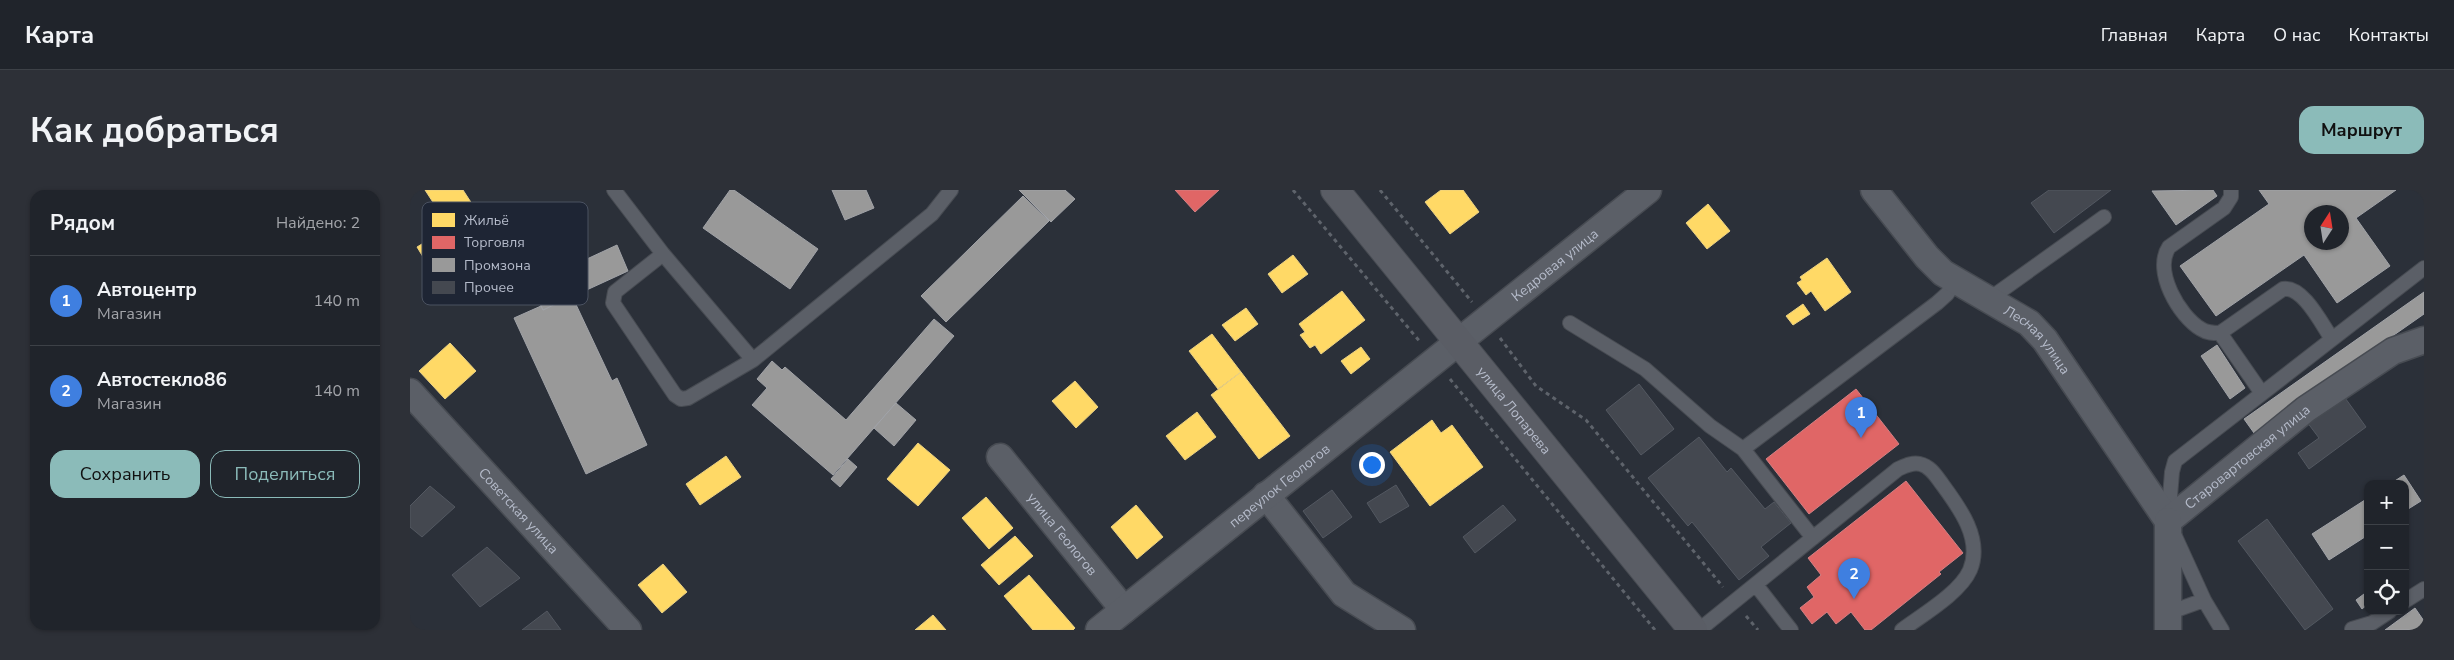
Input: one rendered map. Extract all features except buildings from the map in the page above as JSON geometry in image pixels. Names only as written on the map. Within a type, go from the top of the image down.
[{"type":"main road","name":"улица Лопарева","points":[[1335,190],[1459,340],[1693,630]]},
{"type":"street","name":"Кедровая улица","points":[[1459,340],[1648,190]]},
{"type":"street","name":"Лесная улица","points":[[1874,190],[1927,257],[1943,273],[2029,323],[2045,340],[2168,521]]},
{"type":"street","name":"переулок Геологов","points":[[1101,629],[1459,340]]},
{"type":"street","name":"Старовартовская улица","points":[[2168,521],[2306,409],[2393,350],[2424,340]]},
{"type":"street","name":"Советская улица","points":[[410,392],[628,630]]},
{"type":"street","name":"улица Геологов","points":[[1000,457],[1124,610]]},
{"type":"street","points":[[1266,495],[1344,594],[1402,630]]},
{"type":"street","points":[[2168,521],[2168,622]]},
{"type":"lane","points":[[614,190],[663,254],[753,360]]},
{"type":"lane","points":[[663,254],[615,292],[612,297],[614,303],[675,395],[681,399],[688,398],[753,360],[932,214],[951,190]]},
{"type":"lane","points":[[2231,190],[2228,204],[2169,247],[2164,260],[2165,275],[2175,300],[2199,328],[2208,332],[2220,333],[2283,289],[2289,288],[2301,295],[2332,339]]},
{"type":"lane","points":[[1988,300],[2104,217]]},
{"type":"lane","points":[[2222,630],[2204,600],[2168,521],[2172,472],[2175,461],[2261,392],[2424,268]]},
{"type":"lane","points":[[1744,448],[1937,303],[1956,281]]},
{"type":"lane","points":[[1570,323],[1645,369],[1710,426],[1744,448],[1813,538]]},
{"type":"lane","points":[[2220,333],[2261,392]]},
{"type":"lane","points":[[1699,630],[1898,469],[1910,464],[1919,464],[1929,468],[1962,510],[1968,525],[1974,555],[1970,569],[1962,582],[1902,630]]},
{"type":"lane","points":[[1756,585],[1791,630]]},
{"type":"lane","points":[[2409,598],[2424,589]]},
{"type":"lane","points":[[2168,622],[2204,600]]},
{"type":"lane","points":[[2345,630],[2352,630],[2372,623],[2384,615]]},
{"type":"path","points":[[1293,190],[1434,359],[1655,630]]},
{"type":"path","points":[[1380,190],[1486,319],[1536,386],[1586,420],[1758,630]]},
{"type":"place","name":"Автоцентр","points":[[1861,438]]},
{"type":"place","name":"Автостекло86","points":[[1854,599]]}]
